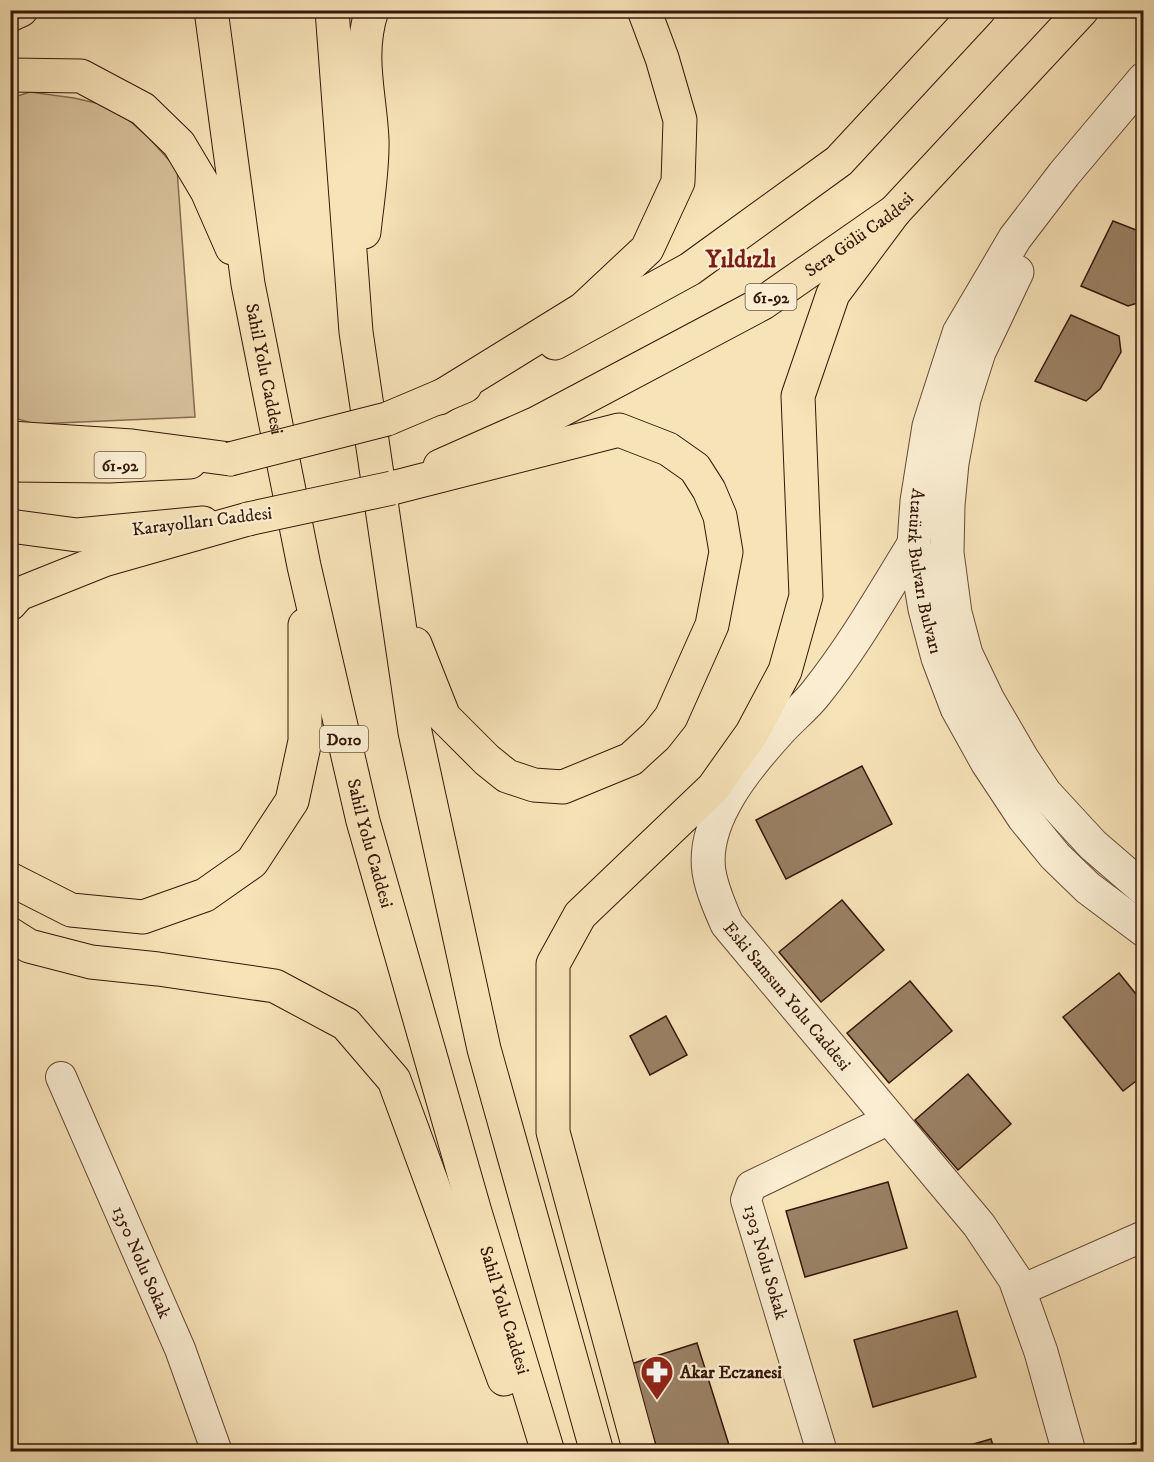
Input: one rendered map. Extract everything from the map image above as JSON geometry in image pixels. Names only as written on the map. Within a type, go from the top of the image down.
[{"type":"main road","points":[[10,15],[21,10]]},
{"type":"main road","name":"Sahil Yolu Caddesi","points":[[211,10],[248,284],[304,566],[363,821],[475,1212],[548,1452]]},
{"type":"main road","points":[[332,10],[356,332],[415,732],[484,1049],[597,1452]]},
{"type":"main road","points":[[356,332],[372,140],[364,74],[368,24],[372,10]]},
{"type":"main road","points":[[439,398],[583,309],[646,249],[678,182],[680,120],[662,58],[644,10]]},
{"type":"main road","name":"61-92","points":[[10,465],[110,466],[230,459],[387,419],[439,398],[558,341],[690,269],[718,249],[839,161],[979,10]]},
{"type":"main road","name":"Sera Gölü Caddesi","points":[[392,488],[537,423],[763,303],[895,211],[1082,10]]},
{"type":"main road","points":[[10,75],[81,76],[143,109],[179,144],[202,182],[248,284]]},
{"type":"main road","points":[[640,1452],[553,1132],[553,964],[580,915],[712,788],[752,733],[785,671],[806,596],[798,396],[833,294],[895,211]]},
{"type":"main road","points":[[392,488],[619,430],[668,449],[694,468],[709,490],[720,516],[726,552],[712,625],[671,717],[656,736],[631,759],[563,787],[534,785],[507,776],[487,760],[444,717],[395,592]]},
{"type":"main road","points":[[10,438],[132,447],[230,459]]},
{"type":"main road","name":"Karayolları Caddesi","points":[[10,526],[77,535],[248,519],[392,488]]},
{"type":"main road","points":[[10,603],[19,594],[104,561],[248,519]]},
{"type":"main road","points":[[10,879],[71,910],[142,917],[205,895],[252,862],[292,801],[305,741],[304,566]]},
{"type":"main road","points":[[10,934],[29,946],[91,963],[158,969],[275,986],[346,1024],[394,1080],[531,1452]]},
{"type":"street","name":"Atatürk Bulvarı Bulvarı","points":[[1143,78],[1015,238],[959,333],[929,426],[917,501],[914,543],[925,609],[938,658],[957,708],[987,762],[1024,818],[1055,856],[1088,888],[1143,930]]},
{"type":"street","name":"Atatürk Bulvarı Bulvarı","points":[[1064,174],[979,352],[964,399],[952,463],[947,554],[955,613],[966,654],[988,700],[1011,740],[1045,793],[1093,845],[1143,889]]},
{"type":"street","name":"Eski Samsun Yolu Caddesi","points":[[914,543],[816,694],[780,730],[743,776],[716,818],[710,841],[709,871],[716,900],[727,924],[979,1225],[1015,1279],[1041,1352],[1069,1452]]},
{"type":"street","name":"1350 Nolu Sokak","points":[[61,1077],[180,1349],[217,1452]]},
{"type":"street","name":"1303 Nolu Sokak","points":[[822,1452],[746,1200],[751,1186],[890,1119]]},
{"type":"street","points":[[1019,1291],[1143,1236]]},
{"type":"shaded area","points":[[30,92],[74,98],[114,107],[149,138],[177,169],[195,417],[35,424],[11,417],[11,98]]},
{"type":"building","points":[[1113,221],[1144,233],[1144,301],[1128,306],[1081,286]]},
{"type":"building","points":[[1071,315],[1119,336],[1121,352],[1100,389],[1086,401],[1035,381]]},
{"type":"building","points":[[862,766],[892,824],[786,879],[756,820]]},
{"type":"building","points":[[842,900],[884,950],[821,1002],[779,952]]},
{"type":"building","points":[[1119,973],[1144,1004],[1144,1075],[1123,1091],[1063,1017]]},
{"type":"building","points":[[910,981],[952,1031],[889,1083],[847,1033]]},
{"type":"building","points":[[666,1016],[687,1055],[650,1075],[630,1036]]},
{"type":"building","points":[[968,1074],[1011,1124],[958,1170],[915,1120]]},
{"type":"building","points":[[888,1182],[907,1248],[805,1277],[786,1211]]},
{"type":"building","points":[[957,1311],[976,1377],[873,1407],[854,1340]]},
{"type":"building","points":[[697,1343],[729,1445],[708,1452],[658,1452],[631,1364]]},
{"type":"building","points":[[991,1439],[995,1452],[946,1452]]},
{"type":"building","points":[[1144,1440],[1144,1452],[1111,1452],[1110,1450]]},
{"type":"place","name":"Akar Eczanesi","points":[[657,1401]]},
{"type":"district","name":"Yıldızlı","points":[[741,259]]}]
